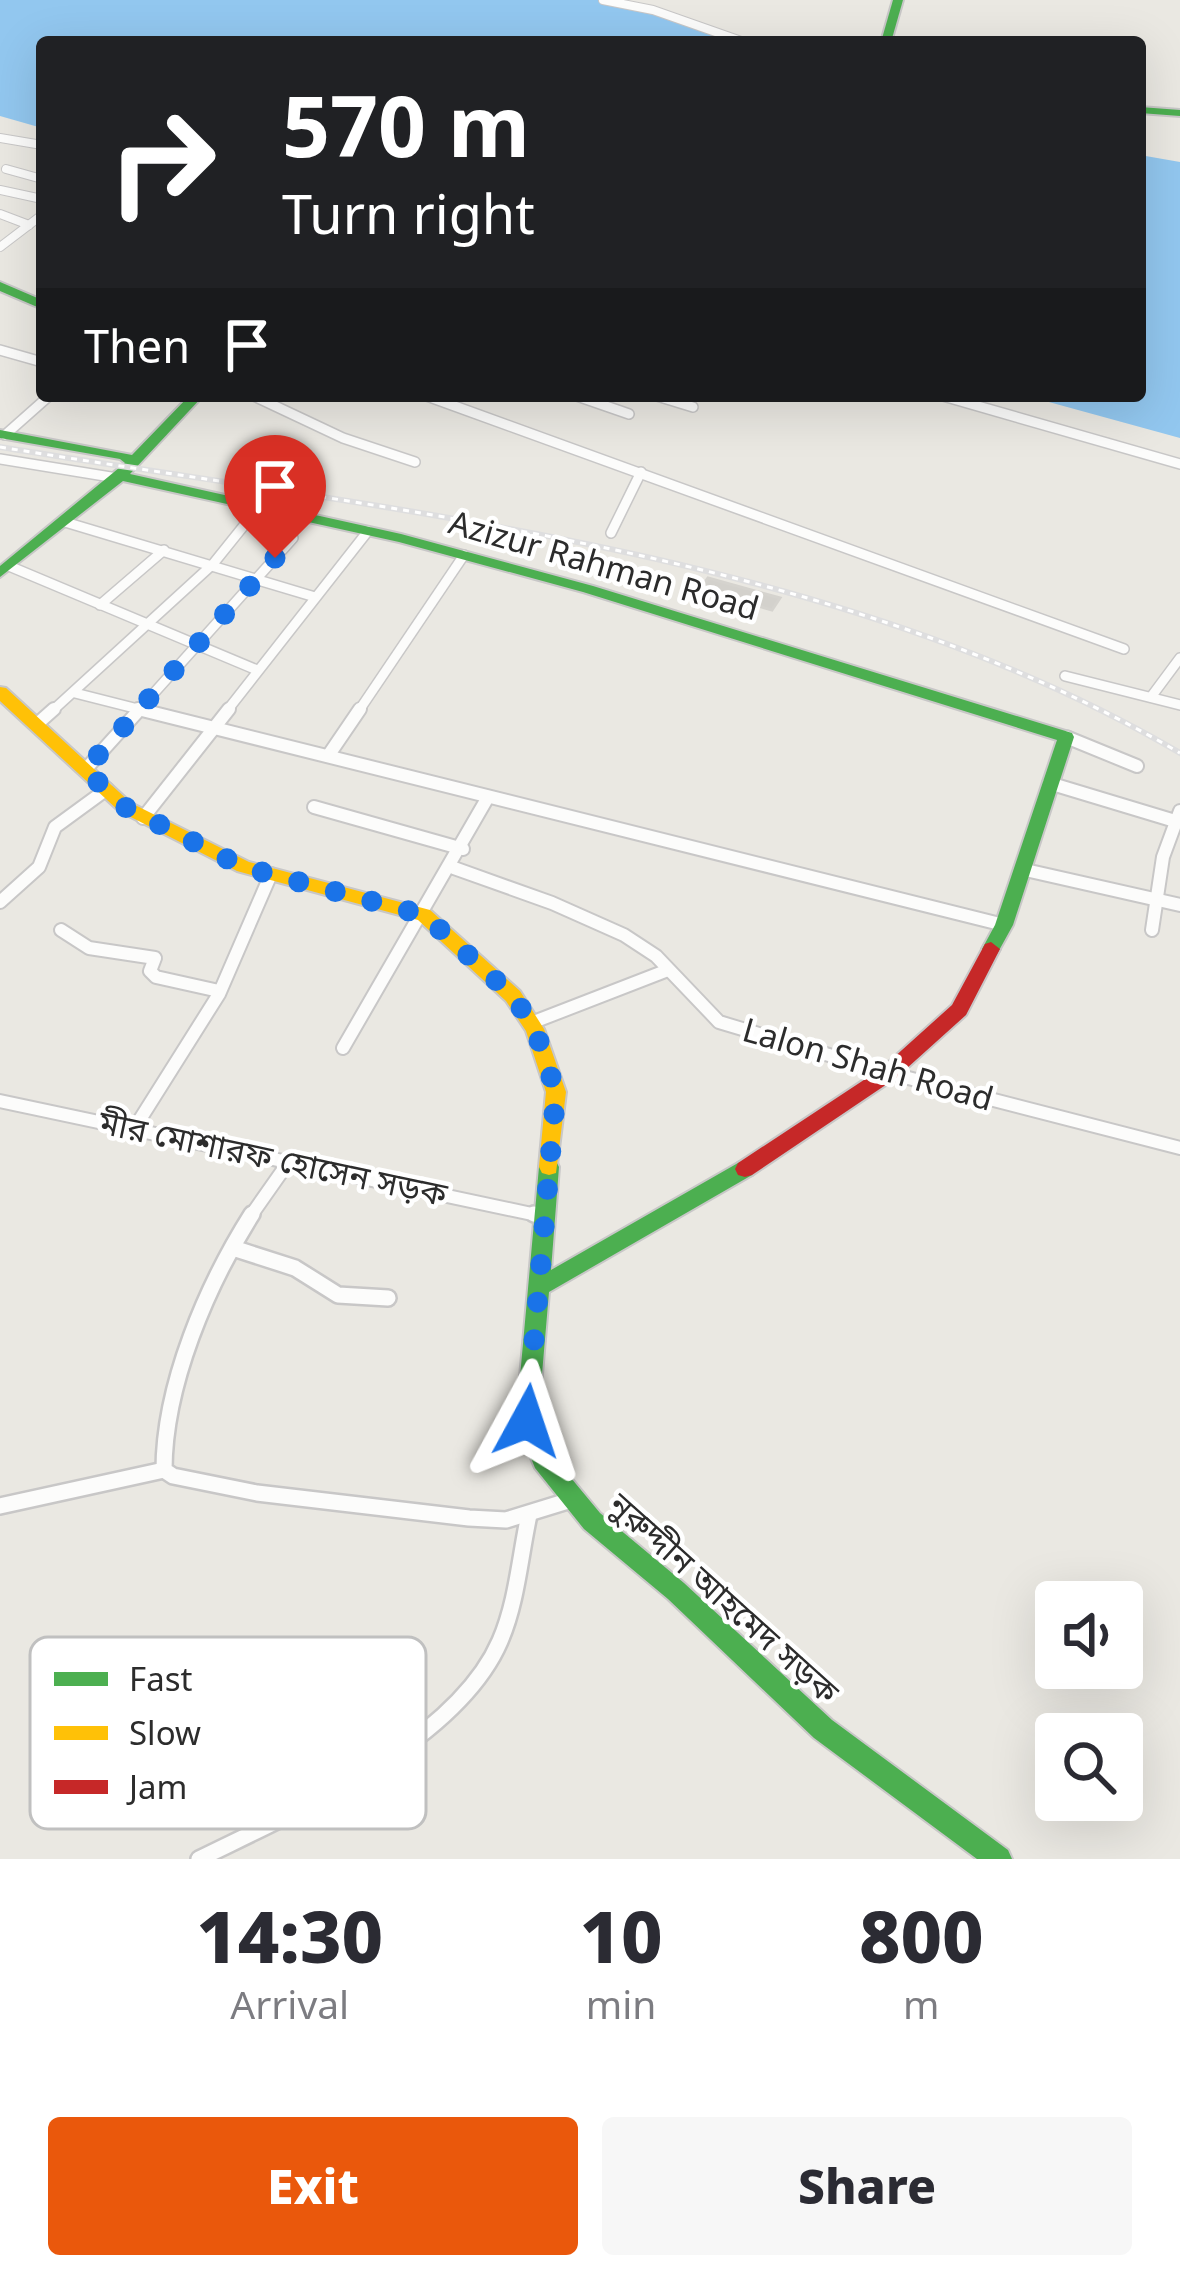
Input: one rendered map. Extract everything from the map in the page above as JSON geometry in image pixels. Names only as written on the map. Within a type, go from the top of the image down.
[{"type":"street","points":[[603,0],[653,10],[727,36]]},
{"type":"street","points":[[888,36],[898,0]]},
{"type":"street","points":[[1146,110],[1180,113]]},
{"type":"street","points":[[3,142],[36,145]]},
{"type":"street","points":[[7,169],[36,176]]},
{"type":"street","points":[[0,190],[36,198]]},
{"type":"street","points":[[0,214],[29,225]]},
{"type":"street","points":[[0,247],[36,220]]},
{"type":"street","points":[[0,286],[36,302]]},
{"type":"street","points":[[0,350],[36,360]]},
{"type":"street","points":[[3,435],[43,402]]},
{"type":"street","points":[[4,569],[123,472],[190,402]]},
{"type":"street","points":[[266,402],[322,429],[415,462]]},
{"type":"street","points":[[446,402],[1124,649]]},
{"type":"street","points":[[459,406],[463,402]]},
{"type":"street","points":[[594,402],[629,414]]},
{"type":"street","points":[[677,402],[693,407]]},
{"type":"street","points":[[964,402],[1180,464]]},
{"type":"street","name":"Azizur Rahman Road","points":[[3,435],[124,456],[123,472],[464,555],[840,664],[1066,737]]},
{"type":"street","points":[[0,459],[123,472]]},
{"type":"street","points":[[611,533],[641,472]]},
{"type":"street","points":[[36,725],[213,564],[258,508]]},
{"type":"street","points":[[65,522],[315,597]]},
{"type":"street","points":[[143,818],[368,531]]},
{"type":"street","points":[[85,770],[293,538]]},
{"type":"street","points":[[100,605],[164,550]]},
{"type":"street","points":[[328,756],[464,555]]},
{"type":"street","points":[[4,569],[257,670]]},
{"type":"street","points":[[1151,697],[1180,658]]},
{"type":"street","points":[[1065,676],[1180,705]]},
{"type":"street","name":"নুরুদ্দীন আহমেদ সড়ক","points":[[0,692],[143,818],[225,859],[424,915],[513,996],[531,1023],[556,1092],[527,1421],[543,1461],[571,1500],[823,1729],[999,1859]]},
{"type":"street","points":[[75,693],[1004,926]]},
{"type":"street","points":[[539,1287],[730,1179],[889,1072],[958,1010],[1004,926],[1066,737],[1137,766]]},
{"type":"street","points":[[1049,783],[1177,816],[1154,899],[1151,930]]},
{"type":"street","points":[[0,902],[39,867],[55,827],[106,789]]},
{"type":"street","points":[[343,1048],[394,957],[454,868],[488,797]]},
{"type":"street","points":[[314,807],[463,849]]},
{"type":"street","name":"Lalon Shah Road","points":[[454,868],[617,932],[651,951],[719,1022],[1180,1148]]},
{"type":"street","points":[[1022,869],[1180,905]]},
{"type":"street","points":[[134,1129],[219,991],[271,874]]},
{"type":"street","points":[[61,930],[89,948],[155,958],[150,970],[155,977],[219,991]]},
{"type":"street","points":[[531,1023],[668,970]]},
{"type":"street","name":"মীর মোশারফ হোসেন সড়ক","points":[[0,1101],[545,1217]]},
{"type":"street","points":[[164,1470],[164,1440],[192,1348],[233,1248],[290,1160]]},
{"type":"street","points":[[233,1248],[295,1268],[338,1295],[388,1298]]},
{"type":"street","points":[[0,1506],[164,1470],[257,1493],[469,1518],[529,1515],[571,1500]]},
{"type":"street","points":[[426,1726],[474,1684],[499,1644],[529,1515]]},
{"type":"street","points":[[199,1859],[254,1829]]},
{"type":"water","points":[[0,0],[598,0],[652,11],[724,36],[36,36],[36,126],[0,116]]},
{"type":"water","points":[[1146,156],[1180,162],[1180,438],[1049,402],[1146,402]]},
{"type":"building","points":[[708,578],[780,598],[772,610],[700,589]]},
{"type":"railway","points":[[0,447],[454,519],[607,548],[758,584],[905,629],[1046,684],[1180,753]]},
{"type":"traffic: fast","points":[[888,36],[898,0]]},
{"type":"traffic: fast","points":[[1146,110],[1180,113]]},
{"type":"traffic: fast","points":[[0,286],[36,302]]},
{"type":"traffic: fast","points":[[0,573],[120,476],[190,402]]},
{"type":"traffic: fast","points":[[0,434],[124,456],[132,462]]},
{"type":"traffic: fast","points":[[120,476],[401,538],[588,589],[1066,737],[1004,925],[991,949]]},
{"type":"traffic: fast","points":[[549,1167],[527,1421],[543,1461],[592,1521],[676,1591],[823,1729],[999,1859]]},
{"type":"traffic: fast","points":[[539,1287],[745,1169]]},
{"type":"traffic: slow","points":[[0,692],[125,807],[243,867],[424,915],[513,996],[535,1029],[556,1092],[549,1167]]},
{"type":"traffic: jam","points":[[745,1169],[889,1073],[959,1010],[991,949]]},
{"type":"route","points":[[275,558],[85,770],[125,807],[243,867],[424,915],[513,996],[535,1029],[556,1092],[527,1421]]}]
